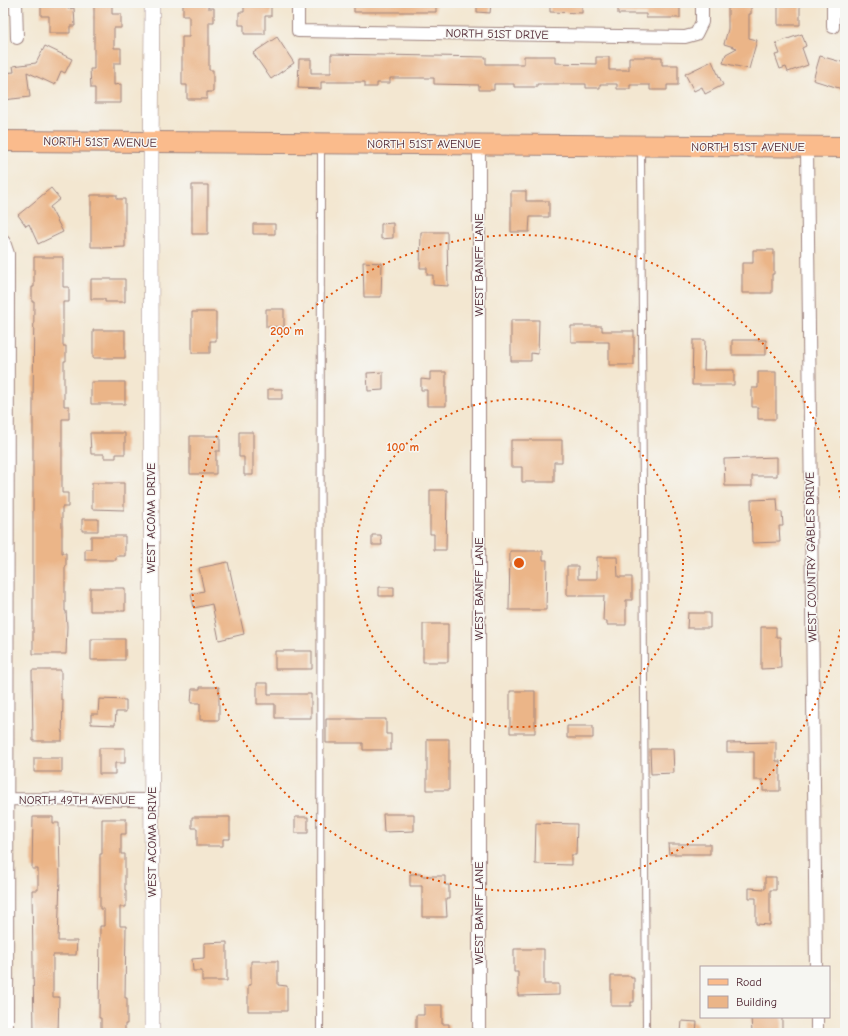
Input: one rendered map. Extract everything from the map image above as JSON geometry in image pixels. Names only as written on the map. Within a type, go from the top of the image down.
[{"type":"main road","name":"NORTH 51ST AVENUE","points":[[3,141],[845,147]]},
{"type":"street","points":[[16,3],[17,38]]},
{"type":"street","name":"WEST ACOMA DRIVE","points":[[152,3],[152,1033]]},
{"type":"street","name":"NORTH 51ST DRIVE","points":[[298,3],[298,31],[685,37],[696,34],[702,22],[702,3]]},
{"type":"street","points":[[833,3],[833,27]]},
{"type":"street","name":"WEST BANFF LANE","points":[[479,144],[479,1033]]},
{"type":"street","name":"WEST COUNTRY GABLES DRIVE","points":[[807,147],[816,966]]},
{"type":"street","points":[[4,241],[8,254],[5,500],[7,1033]]},
{"type":"street","name":"NORTH 49TH AVENUE","points":[[5,799],[152,800]]},
{"type":"street","points":[[816,1018],[817,1033]]},
{"type":"lane","points":[[320,1033],[321,144]]},
{"type":"lane","points":[[641,146],[646,1033]]},
{"type":"building","points":[[41,3],[68,3],[68,9],[74,8],[75,26],[70,26],[70,33],[49,33],[49,16],[41,16]]},
{"type":"building","points":[[94,3],[112,3],[112,14],[121,14],[121,28],[114,28],[114,48],[121,48],[121,63],[114,63],[114,85],[121,84],[121,103],[95,103],[95,88],[91,88],[90,69],[94,69]]},
{"type":"building","points":[[183,3],[208,3],[208,8],[214,8],[214,22],[209,22],[209,70],[213,70],[213,92],[207,92],[207,99],[187,99],[187,85],[182,85],[182,37],[189,37],[189,16],[183,16]]},
{"type":"building","points":[[244,3],[271,3],[271,16],[265,16],[265,34],[244,34],[244,25],[239,25],[239,12],[244,12]]},
{"type":"building","points":[[354,3],[436,3],[436,12],[354,12]]},
{"type":"building","points":[[477,3],[491,3],[490,13],[477,12]]},
{"type":"building","points":[[550,3],[582,3],[582,13],[550,12]]},
{"type":"building","points":[[618,3],[680,4],[680,18],[646,18],[646,14],[618,14]]},
{"type":"building","points":[[728,3],[751,3],[751,14],[749,14],[749,38],[757,40],[749,69],[723,63],[726,54],[737,48],[724,44],[728,29]]},
{"type":"building","points":[[778,3],[800,3],[800,25],[778,25]]},
{"type":"building","points":[[802,34],[806,46],[802,48],[808,65],[788,72],[786,67],[780,69],[775,55],[780,54],[776,43]]},
{"type":"building","points":[[277,37],[294,63],[271,79],[253,53]]},
{"type":"building","points":[[45,46],[72,59],[65,73],[61,71],[55,85],[27,72],[30,97],[3,100],[3,73],[14,72],[13,66],[36,63]]},
{"type":"building","points":[[331,54],[486,57],[486,64],[524,64],[524,56],[555,56],[555,63],[596,64],[596,57],[609,57],[609,70],[629,70],[629,57],[662,57],[662,65],[678,65],[678,85],[667,85],[667,90],[650,90],[650,85],[630,85],[630,89],[617,89],[617,84],[600,84],[600,88],[586,88],[586,84],[537,84],[537,87],[514,87],[514,84],[494,84],[494,90],[479,90],[479,85],[434,84],[434,78],[390,78],[390,83],[377,83],[377,87],[365,87],[365,82],[321,82],[321,89],[298,88],[299,59],[311,59],[311,73],[331,73]]},
{"type":"building","points":[[820,56],[845,63],[845,80],[842,89],[813,80]]},
{"type":"building","points":[[712,61],[723,85],[705,94],[702,87],[694,91],[685,74]]},
{"type":"building","points":[[192,185],[208,185],[208,234],[192,234]]},
{"type":"building","points":[[51,188],[60,199],[50,207],[63,232],[38,244],[29,224],[26,226],[18,215]]},
{"type":"building","points":[[511,191],[526,191],[526,201],[549,201],[549,217],[530,217],[529,232],[511,232]]},
{"type":"building","points":[[91,195],[117,195],[117,199],[125,199],[125,247],[91,247]]},
{"type":"building","points":[[393,223],[393,238],[381,239],[381,224]]},
{"type":"building","points":[[253,224],[275,224],[275,234],[253,234]]},
{"type":"building","points":[[421,232],[447,232],[448,286],[433,285],[433,275],[427,275],[427,268],[420,268]]},
{"type":"building","points":[[753,250],[774,250],[772,293],[742,293],[742,263],[753,263]]},
{"type":"building","points":[[34,257],[63,257],[63,287],[69,287],[69,302],[63,302],[63,346],[66,346],[66,361],[64,361],[64,406],[69,406],[69,419],[62,419],[62,493],[68,493],[68,507],[62,507],[62,553],[66,553],[66,654],[33,654],[34,302],[32,302],[32,287],[34,287]]},
{"type":"building","points":[[363,262],[382,263],[381,297],[364,297]]},
{"type":"building","points":[[91,279],[125,279],[125,302],[105,302],[105,299],[91,299]]},
{"type":"building","points":[[266,309],[284,309],[284,327],[266,327]]},
{"type":"building","points":[[192,312],[216,312],[216,341],[210,341],[210,353],[192,353]]},
{"type":"building","points":[[511,320],[539,320],[538,354],[531,353],[531,361],[511,361]]},
{"type":"building","points":[[571,326],[602,326],[602,331],[634,331],[634,365],[609,365],[609,342],[571,342]]},
{"type":"building","points":[[93,330],[125,330],[125,358],[93,358]]},
{"type":"building","points":[[693,340],[705,340],[704,370],[734,370],[734,385],[692,385]]},
{"type":"building","points":[[732,340],[766,340],[766,355],[732,355]]},
{"type":"building","points":[[383,372],[383,390],[368,391],[367,373]]},
{"type":"building","points":[[430,372],[446,372],[446,406],[427,406],[427,390],[421,390],[421,379],[430,380]]},
{"type":"building","points":[[758,372],[776,372],[776,419],[758,419],[758,407],[752,407],[752,388],[758,388]]},
{"type":"building","points":[[91,382],[125,382],[125,404],[91,404]]},
{"type":"building","points":[[268,389],[282,389],[282,399],[268,399]]},
{"type":"building","points":[[239,432],[253,432],[253,475],[244,475],[244,457],[239,457]]},
{"type":"building","points":[[90,433],[125,433],[125,454],[116,454],[116,458],[104,458],[104,454],[91,454]]},
{"type":"building","points":[[190,436],[220,436],[220,451],[216,451],[216,474],[190,474]]},
{"type":"building","points":[[511,440],[562,440],[562,462],[554,462],[554,482],[522,482],[522,467],[511,467]]},
{"type":"building","points":[[777,457],[777,476],[752,476],[752,486],[725,486],[724,459]]},
{"type":"building","points":[[92,483],[124,483],[124,510],[92,509]]},
{"type":"building","points":[[430,490],[447,490],[446,550],[434,550],[434,534],[430,534]]},
{"type":"building","points":[[777,499],[778,512],[782,512],[783,526],[779,526],[780,542],[752,543],[751,500]]},
{"type":"building","points":[[82,519],[98,519],[98,531],[82,531]]},
{"type":"building","points":[[372,535],[381,535],[382,545],[372,545]]},
{"type":"building","points":[[91,536],[125,536],[125,556],[116,556],[116,560],[85,560],[85,549],[91,549]]},
{"type":"building","points":[[510,551],[543,551],[543,560],[547,560],[546,610],[509,610]]},
{"type":"building","points":[[597,557],[617,557],[618,577],[632,577],[632,600],[626,600],[626,625],[607,625],[607,621],[603,621],[604,596],[567,595],[567,566],[578,566],[578,579],[597,579]]},
{"type":"building","points":[[228,562],[244,634],[219,640],[212,604],[194,608],[191,594],[204,591],[199,568]]},
{"type":"building","points":[[379,587],[394,587],[394,596],[379,596]]},
{"type":"building","points":[[90,588],[125,588],[125,611],[90,611]]},
{"type":"building","points":[[688,613],[710,613],[710,628],[687,628]]},
{"type":"building","points":[[423,624],[448,624],[448,662],[423,662]]},
{"type":"building","points":[[761,627],[776,627],[776,637],[780,637],[781,668],[761,669]]},
{"type":"building","points":[[91,639],[125,639],[125,660],[91,660]]},
{"type":"building","points":[[275,651],[312,651],[312,669],[275,669]]},
{"type":"building","points":[[32,670],[61,670],[61,700],[63,700],[62,741],[33,741]]},
{"type":"building","points":[[257,683],[268,683],[268,694],[311,694],[311,718],[275,718],[275,704],[257,704]]},
{"type":"building","points":[[200,687],[219,687],[219,720],[200,720],[200,703],[191,703],[192,689],[200,689]]},
{"type":"building","points":[[510,691],[535,691],[535,733],[510,733]]},
{"type":"building","points":[[99,699],[126,700],[126,712],[116,712],[115,725],[91,724],[91,714],[98,714]]},
{"type":"building","points":[[326,719],[386,719],[386,734],[391,734],[391,750],[363,750],[363,743],[326,743]]},
{"type":"building","points":[[567,726],[593,726],[593,738],[567,738]]},
{"type":"building","points":[[427,739],[449,739],[449,790],[427,790]]},
{"type":"building","points":[[776,742],[776,761],[780,761],[780,791],[763,791],[763,780],[754,780],[754,752],[727,752],[727,743]]},
{"type":"building","points":[[99,748],[125,748],[125,763],[115,763],[115,774],[99,774]]},
{"type":"building","points":[[650,749],[673,749],[674,773],[651,774]]},
{"type":"building","points":[[34,758],[62,758],[62,772],[34,772]]},
{"type":"building","points":[[383,814],[414,814],[414,831],[384,832]]},
{"type":"building","points":[[33,817],[53,817],[53,823],[59,823],[60,878],[58,941],[77,941],[76,955],[53,955],[53,997],[59,997],[58,1033],[34,1033],[32,890],[38,890],[38,869],[32,869]]},
{"type":"building","points":[[192,817],[230,817],[230,839],[223,839],[223,846],[197,846],[197,828],[192,828]]},
{"type":"building","points":[[295,817],[308,817],[308,833],[295,833]]},
{"type":"building","points":[[102,819],[126,819],[126,834],[121,834],[121,854],[125,854],[126,907],[120,907],[120,926],[126,926],[125,998],[127,998],[127,1024],[125,1024],[125,1033],[101,1033],[101,1018],[99,1018],[100,926],[104,926],[104,909],[100,909],[100,854],[102,854]]},
{"type":"building","points":[[536,823],[577,824],[576,855],[571,855],[571,865],[535,864]]},
{"type":"building","points":[[668,844],[710,844],[710,854],[669,854]]},
{"type":"building","points":[[410,874],[421,874],[421,876],[445,876],[445,885],[449,885],[449,899],[446,899],[447,917],[422,917],[422,886],[410,886]]},
{"type":"building","points":[[765,877],[776,877],[776,890],[770,890],[770,925],[756,924],[756,898],[749,898],[749,888],[765,889]]},
{"type":"building","points":[[227,942],[227,981],[202,981],[202,971],[193,971],[192,959],[204,958],[204,943]]},
{"type":"building","points":[[514,949],[544,949],[544,984],[559,984],[559,995],[518,996],[518,972],[514,972]]},
{"type":"building","points":[[251,961],[278,961],[278,985],[287,986],[287,1011],[248,1011],[248,985],[251,985]]},
{"type":"building","points":[[611,976],[631,976],[631,978],[634,978],[634,1002],[631,1002],[631,1006],[611,1006]]},
{"type":"building","points":[[424,1005],[442,1005],[442,1024],[449,1024],[449,1033],[416,1033],[416,1015],[424,1015]]},
{"type":"building","points":[[751,1018],[782,1018],[782,1033],[752,1033]]},
{"type":"building","points":[[682,1021],[697,1022],[696,1033],[681,1033]]}]
